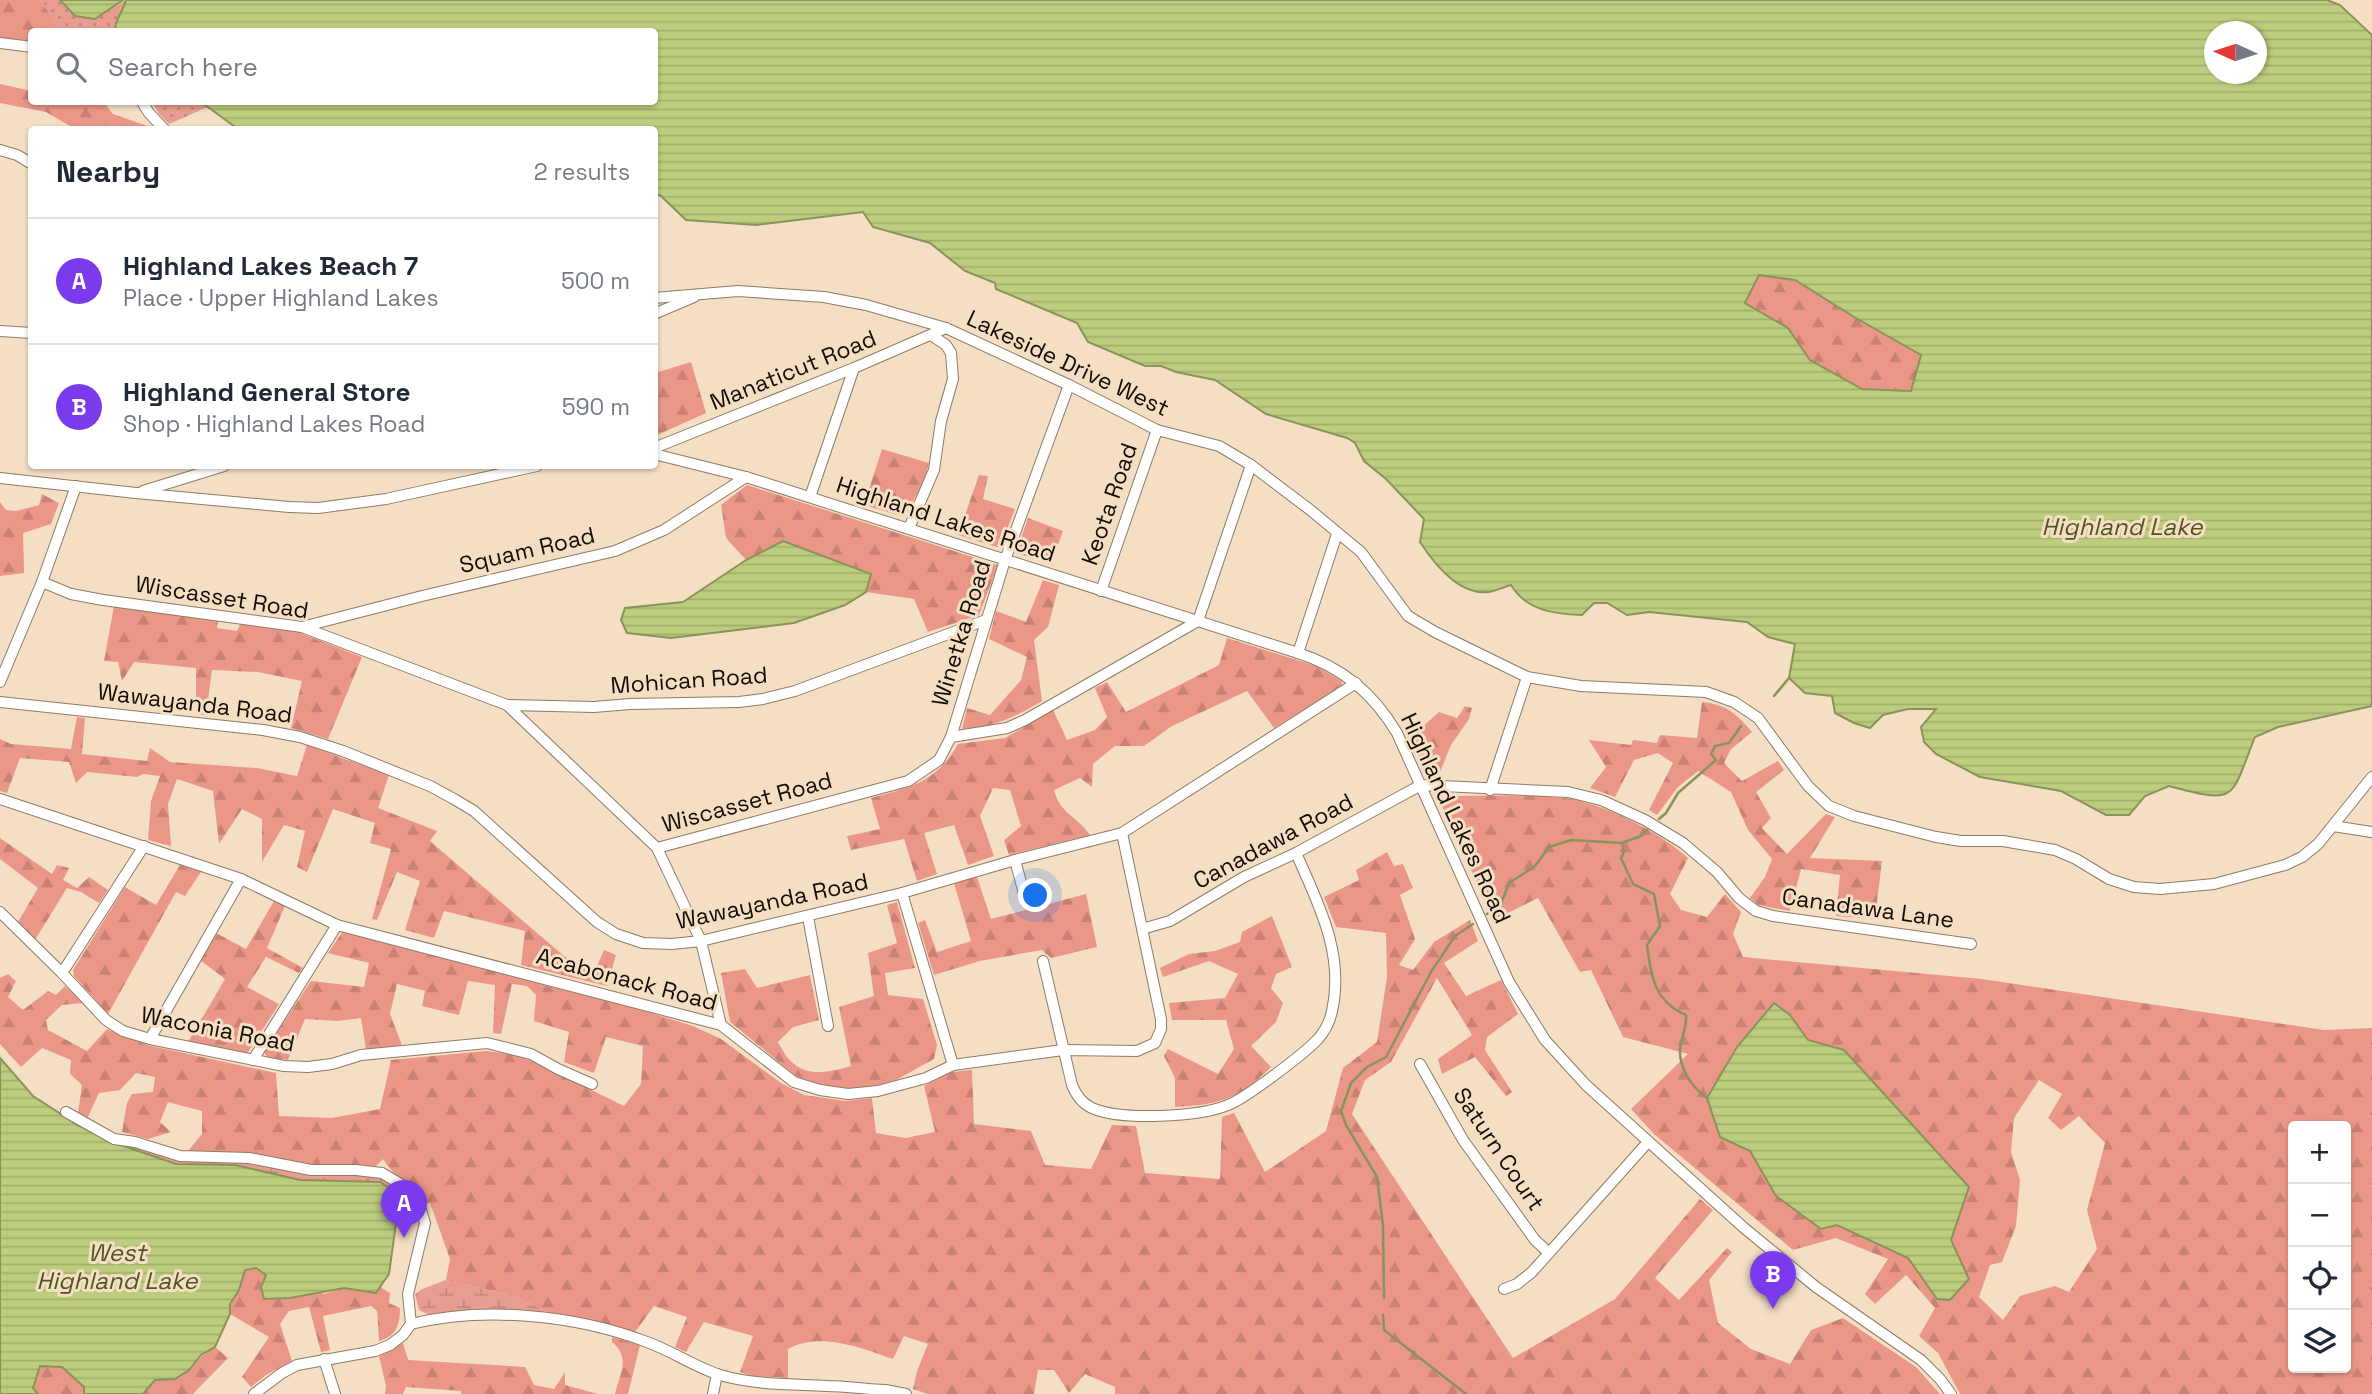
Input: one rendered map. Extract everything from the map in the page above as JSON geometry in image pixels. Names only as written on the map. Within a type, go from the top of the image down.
[{"type":"street","points":[[0,43],[28,46]]},
{"type":"street","points":[[144,105],[161,126]]},
{"type":"street","points":[[0,150],[28,162]]},
{"type":"street","name":"Lakeside Drive West","points":[[658,298],[738,291],[824,297],[866,305],[946,328],[1069,385],[1157,430],[1219,446],[1251,465],[1361,552],[1408,616],[1435,632],[1527,677],[1556,683],[1706,692],[1722,696],[1758,718],[1808,786],[1829,806],[1854,816],[1936,837],[1961,841],[2003,841],[2055,850],[2109,879],[2134,887],[2160,889],[2214,884],[2285,865],[2302,857],[2333,826],[2372,777]]},
{"type":"street","points":[[658,312],[703,293]]},
{"type":"street","name":"Manaticut Road","points":[[658,446],[946,328]]},
{"type":"street","points":[[0,331],[28,333]]},
{"type":"street","points":[[909,528],[934,470],[942,421],[953,379],[951,353],[946,345],[931,335]]},
{"type":"street","points":[[810,497],[854,368]]},
{"type":"street","name":"Winetka Road","points":[[951,737],[1005,560],[1069,385]]},
{"type":"street","name":"Keota Road","points":[[1101,591],[1157,430]]},
{"type":"street","name":"Highland Lakes Road","points":[[658,455],[746,477],[1318,659],[1356,683],[1387,717],[1421,785],[1509,982],[1545,1040],[1577,1075],[1648,1142],[1784,1261],[1921,1360],[1951,1394]]},
{"type":"street","points":[[951,737],[1007,728],[1025,720],[1198,621],[1251,465]]},
{"type":"street","points":[[136,493],[214,469]]},
{"type":"street","points":[[0,478],[136,493],[318,508],[386,499],[515,469]]},
{"type":"street","name":"Squam Road","points":[[302,627],[615,551],[664,530],[746,477]]},
{"type":"street","points":[[0,682],[42,582],[76,486]]},
{"type":"street","points":[[1298,653],[1337,534]]},
{"type":"street","name":"Wiscasset Road","points":[[42,582],[71,594],[103,600],[302,627],[507,705],[657,848],[908,781],[939,760],[951,737]]},
{"type":"street","name":"Mohican Road","points":[[507,705],[594,707],[763,699],[795,691],[986,620]]},
{"type":"street","points":[[1490,790],[1527,677]]},
{"type":"street","name":"Wawayanda Road","points":[[0,702],[263,730],[300,737],[343,751],[430,786],[474,811],[597,922],[616,934],[643,943],[672,944],[701,941],[808,917],[1122,833],[1356,683]]},
{"type":"street","name":"Canadawa Lane","points":[[1421,785],[1568,792],[1601,800],[1634,815],[1683,844],[1717,872],[1738,898],[1756,911],[1783,918],[1970,944]]},
{"type":"street","name":"Canadawa Road","points":[[1142,929],[1170,921],[1244,877],[1297,853],[1421,785]]},
{"type":"street","name":"Acabonack Road","points":[[0,799],[241,879],[337,925],[721,1025],[794,1082],[820,1090],[848,1094],[878,1091],[926,1078],[953,1065],[1063,1050],[1129,1052],[1155,1043],[1161,1030],[1161,1019],[1122,833]]},
{"type":"street","points":[[2333,826],[2372,832]]},
{"type":"street","points":[[62,973],[144,846]]},
{"type":"street","points":[[657,848],[701,941],[721,1025]]},
{"type":"street","points":[[1043,961],[1075,1093],[1086,1105],[1111,1113],[1154,1116],[1189,1113],[1229,1105],[1306,1050],[1327,1027],[1332,1012],[1336,989],[1335,964],[1326,926],[1297,853]]},
{"type":"street","points":[[1016,860],[1026,901]]},
{"type":"street","points":[[150,1039],[241,879]]},
{"type":"street","points":[[902,893],[953,1065]]},
{"type":"street","name":"Waconia Road","points":[[0,912],[106,1020],[123,1031],[150,1039],[284,1066],[308,1067],[332,1064],[361,1055],[487,1043],[531,1054],[592,1084]]},
{"type":"street","points":[[808,917],[828,1026]]},
{"type":"street","points":[[253,1060],[337,925]]},
{"type":"street","name":"Saturn Court","points":[[1420,1064],[1463,1140],[1535,1240],[1549,1253]]},
{"type":"street","points":[[66,1112],[114,1139],[135,1142],[180,1156],[249,1158],[311,1170],[382,1173],[402,1185],[424,1215],[425,1223],[408,1294],[411,1324]]},
{"type":"street","points":[[1504,1289],[1517,1284],[1532,1272],[1648,1142]]},
{"type":"street","points":[[254,1394],[289,1369],[324,1359],[375,1351],[390,1345],[403,1335],[411,1324],[432,1319],[476,1316],[550,1318],[605,1328],[650,1343],[718,1374],[746,1381],[885,1390],[906,1394]]},
{"type":"street","points":[[324,1359],[335,1394]]},
{"type":"street","points":[[713,1394],[718,1374]]},
{"type":"green space","points":[[0,0],[40,0],[54,20],[53,28],[28,28],[28,43],[0,38]]},
{"type":"green space","points":[[40,0],[60,0],[75,16],[95,19],[126,0],[115,28],[53,28],[54,20]]},
{"type":"green space","points":[[0,84],[28,90],[28,105],[106,105],[113,114],[147,126],[70,126],[46,112],[0,103]]},
{"type":"green space","points":[[154,105],[208,107],[169,124]]},
{"type":"green space","points":[[1759,275],[1795,280],[1921,355],[1911,391],[1863,389],[1810,360],[1788,328],[1745,303]]},
{"type":"green space","points":[[691,362],[706,413],[658,435],[658,372]]},
{"type":"green space","points":[[882,449],[929,463],[924,482],[904,517],[864,505]]},
{"type":"green space","points":[[979,475],[988,476],[983,499],[1015,509],[1000,548],[958,535]]},
{"type":"green space","points":[[747,485],[998,565],[979,615],[928,632],[914,599],[866,592],[870,573],[783,541],[746,560],[726,538],[721,505]]},
{"type":"green space","points":[[42,494],[59,503],[51,524],[23,533],[24,573],[0,576],[0,502],[6,510],[16,511],[39,505]]},
{"type":"green space","points":[[1028,518],[1063,531],[1051,564],[1016,553]]},
{"type":"green space","points":[[1043,580],[1059,585],[1048,627],[1034,640],[1042,701],[1003,721],[962,729],[967,708],[990,715],[1021,680],[1027,657],[989,639],[996,611],[1026,622]]},
{"type":"green space","points":[[114,606],[218,619],[217,628],[237,631],[241,622],[295,631],[362,657],[328,739],[291,728],[302,681],[258,672],[212,670],[206,715],[196,714],[196,668],[134,662],[122,681],[118,662],[104,661]]},
{"type":"green space","points":[[1227,638],[1316,666],[1342,681],[1342,686],[1274,728],[1247,691],[1172,726],[1144,746],[1115,746],[1093,764],[1092,787],[1080,778],[1054,790],[1060,805],[1090,835],[1009,855],[1004,840],[1021,826],[1010,790],[993,788],[980,816],[994,856],[968,865],[954,825],[924,833],[937,874],[917,881],[904,839],[851,850],[847,836],[880,829],[871,798],[911,786],[932,775],[950,757],[958,744],[1005,738],[1053,710],[1067,740],[1095,730],[1107,717],[1095,688],[1107,682],[1126,712],[1219,665]]},
{"type":"green space","points":[[1702,702],[1730,711],[1752,732],[1731,749],[1724,763],[1742,781],[1778,761],[1784,770],[1756,792],[1771,818],[1762,828],[1787,854],[1826,814],[1835,817],[1810,858],[1882,861],[1875,919],[1836,916],[1840,875],[1801,869],[1790,911],[1758,905],[1750,898],[1765,877],[1772,859],[1748,830],[1731,792],[1698,771],[1678,787],[1657,815],[1649,810],[1673,763],[1658,753],[1634,760],[1615,797],[1590,788],[1606,767],[1589,740],[1631,745],[1633,740],[1657,743],[1660,735],[1697,738]]},
{"type":"green space","points":[[1465,706],[1472,708],[1469,719],[1451,745],[1438,777],[1428,777],[1410,738],[1439,712],[1457,718]]},
{"type":"green space","points":[[77,717],[85,718],[82,754],[147,761],[150,748],[170,762],[257,768],[297,776],[307,745],[389,775],[378,808],[437,831],[430,841],[564,956],[594,973],[604,950],[616,955],[607,986],[521,965],[525,931],[444,911],[434,938],[405,930],[420,881],[397,872],[377,920],[372,919],[391,849],[370,843],[375,823],[333,809],[307,872],[297,867],[305,831],[284,825],[262,862],[262,819],[242,809],[219,844],[213,791],[177,779],[168,804],[171,846],[148,840],[151,801],[160,776],[143,774],[137,777],[87,772],[76,783],[69,762],[20,758],[7,793],[0,791],[0,739],[11,744],[71,749]]},
{"type":"green space","points":[[1446,796],[1564,798],[1613,812],[1647,829],[1688,858],[1670,894],[1681,910],[1707,917],[1725,894],[1741,912],[1733,934],[1743,957],[1982,979],[2324,1030],[2372,1028],[2372,1394],[1960,1394],[1938,1353],[1919,1336],[1935,1308],[1906,1275],[1875,1304],[1865,1294],[1888,1259],[1836,1238],[1793,1250],[1654,1134],[1631,1109],[1688,1054],[1623,1037],[1591,970],[1580,972],[1538,898],[1494,920],[1441,804]],"holes":[[[1790,1015],[1808,1040],[1844,1050],[1937,1299],[1908,1258],[1776,1196],[1750,1151]],[[2039,1080],[2062,1094],[2048,1118],[2061,1130],[2079,1116],[2105,1143],[2087,1210],[2097,1249],[2069,1292],[2055,1286],[2020,1296],[2003,1320],[1979,1297],[1990,1265],[2002,1262],[2016,1226],[2020,1180],[2011,1152],[2014,1118]]]},
{"type":"green space","points":[[0,838],[52,874],[57,865],[69,868],[63,880],[77,888],[89,877],[108,890],[99,903],[81,892],[67,888],[35,940],[18,922],[38,888],[0,859]]},
{"type":"green space","points":[[1387,852],[1394,866],[1403,864],[1413,888],[1400,895],[1415,939],[1399,965],[1413,970],[1434,942],[1470,920],[1478,941],[1444,963],[1466,996],[1501,980],[1518,1014],[1487,1037],[1485,1050],[1512,1092],[1506,1096],[1475,1057],[1442,1074],[1438,1059],[1472,1035],[1437,978],[1391,1062],[1365,1080],[1352,1114],[1513,1358],[1615,1299],[1700,1199],[1713,1210],[1655,1278],[1679,1300],[1727,1248],[1732,1252],[1709,1280],[1718,1323],[1751,1349],[1790,1364],[1811,1330],[1843,1318],[1916,1367],[1940,1394],[1115,1394],[1115,1387],[1085,1374],[1069,1393],[1054,1370],[1038,1370],[1034,1394],[928,1394],[913,1389],[928,1344],[904,1336],[893,1359],[840,1343],[813,1341],[788,1349],[788,1378],[752,1376],[740,1372],[753,1336],[704,1322],[686,1352],[675,1347],[687,1317],[654,1306],[635,1332],[551,1313],[514,1296],[446,1280],[450,1259],[430,1203],[424,1204],[383,1159],[376,1166],[314,1166],[188,1151],[202,1134],[202,1111],[168,1102],[160,1122],[171,1132],[148,1139],[122,1132],[127,1103],[132,1094],[153,1092],[155,1077],[136,1073],[120,1090],[99,1093],[87,1119],[78,1113],[82,1085],[70,1074],[71,1060],[42,1048],[21,1067],[0,1044],[0,978],[8,974],[16,981],[8,997],[23,1010],[48,991],[56,995],[65,986],[83,1003],[62,1005],[46,1020],[48,1030],[87,1051],[107,1029],[147,1045],[276,1073],[279,1116],[332,1118],[380,1109],[391,1060],[486,1051],[511,1054],[532,1061],[624,1106],[641,1084],[643,1046],[606,1037],[594,1073],[564,1062],[569,1032],[534,1021],[536,995],[527,986],[512,984],[501,1034],[493,1033],[495,985],[468,981],[459,1015],[422,1006],[425,991],[397,984],[390,1014],[402,1045],[366,1050],[361,1018],[338,1021],[305,1019],[288,1060],[267,1057],[264,1052],[311,981],[364,987],[369,963],[328,953],[343,931],[513,974],[543,985],[622,1004],[693,1026],[721,1039],[781,1083],[804,1095],[845,1101],[872,1098],[876,1133],[905,1138],[935,1132],[924,1086],[952,1072],[972,1070],[974,1124],[1031,1131],[1045,1165],[1091,1169],[1112,1125],[1136,1126],[1145,1173],[1220,1179],[1222,1117],[1234,1113],[1265,1172],[1326,1131],[1343,1068],[1377,1042],[1387,977],[1386,933],[1336,927],[1324,897],[1359,880],[1356,870]]},
{"type":"green space","points":[[180,865],[201,872],[185,896],[176,892],[108,1014],[74,976],[73,970],[125,887],[156,905]]},
{"type":"green space","points":[[977,877],[991,919],[1086,894],[1097,947],[1051,958],[1042,950],[980,961],[934,975],[918,923],[925,920],[937,952],[971,941],[954,883]]},
{"type":"green space","points":[[274,901],[285,906],[267,948],[303,968],[299,973],[266,957],[247,987],[279,1004],[247,1054],[188,1042],[225,979],[200,960],[216,933],[246,949]]},
{"type":"green space","points":[[897,902],[915,968],[885,973],[888,995],[923,999],[937,1045],[934,1059],[896,1080],[878,1085],[849,1089],[820,1084],[796,1076],[730,1022],[721,973],[745,969],[757,988],[810,975],[819,1020],[793,1027],[778,1042],[792,1062],[808,1071],[828,1071],[851,1066],[839,1007],[874,996],[868,953],[897,943],[887,905]]},
{"type":"green space","points":[[1272,916],[1292,967],[1276,974],[1271,988],[1283,1003],[1276,1022],[1251,1046],[1271,1067],[1249,1086],[1228,1098],[1175,1107],[1175,1078],[1164,1056],[1168,1049],[1218,1074],[1234,1049],[1226,1020],[1172,1020],[1169,1003],[1225,998],[1238,974],[1209,961],[1163,977],[1160,968],[1189,954],[1215,951],[1240,942],[1242,932]]},
{"type":"green space","points":[[118,1144],[355,1173],[355,1181],[300,1180],[235,1165],[176,1164]]},
{"type":"green space","points":[[355,1173],[390,1183],[416,1208],[398,1209],[397,1193],[380,1182],[355,1181]]},
{"type":"green space","points":[[256,1268],[266,1275],[324,1294],[344,1288],[376,1293],[380,1287],[390,1293],[389,1303],[400,1308],[398,1325],[393,1333],[379,1341],[377,1311],[371,1306],[323,1316],[330,1350],[321,1352],[309,1307],[289,1311],[280,1324],[292,1361],[266,1375],[251,1387],[242,1377],[269,1337],[230,1314],[230,1309],[245,1270]]},
{"type":"green space","points":[[446,1280],[514,1296],[551,1313],[427,1314],[419,1310],[415,1294]]},
{"type":"green space","points":[[612,1337],[640,1345],[628,1394],[615,1394],[623,1360],[612,1342]]},
{"type":"green space","points":[[403,1343],[408,1360],[525,1367],[534,1385],[554,1389],[565,1372],[565,1385],[598,1394],[461,1394],[461,1391],[406,1387],[403,1394],[385,1394],[386,1386],[379,1356]]},
{"type":"green space","points":[[215,1347],[228,1358],[193,1394],[143,1394],[155,1380],[168,1379],[183,1373]]},
{"type":"green space","points":[[40,1366],[62,1367],[84,1387],[84,1394],[38,1394],[33,1388]]},
{"type":"water","points":[[60,0],[123,0],[95,19],[75,16]]},
{"type":"water","name":"Highland Lake","points":[[126,0],[2327,0],[2340,5],[2372,35],[2372,706],[2278,727],[2255,737],[2241,773],[2229,792],[2208,795],[2169,786],[2145,796],[2129,815],[2106,815],[2061,791],[1980,777],[1936,754],[1924,742],[1921,727],[1936,709],[1908,709],[1883,715],[1870,728],[1835,713],[1832,696],[1805,693],[1789,678],[1795,644],[1768,637],[1747,622],[1649,612],[1627,615],[1607,603],[1594,603],[1582,615],[1561,614],[1533,606],[1517,594],[1511,585],[1489,592],[1468,589],[1449,577],[1420,542],[1424,519],[1386,479],[1364,461],[1355,443],[1347,438],[1266,414],[1215,380],[1161,366],[1145,366],[1088,342],[1077,323],[996,289],[995,283],[965,271],[930,243],[873,227],[863,212],[756,225],[686,220],[658,195],[658,126],[234,126],[205,105],[658,105],[658,28],[115,28]],"holes":[[[1759,275],[1795,280],[1921,355],[1911,391],[1862,389],[1810,360],[1788,328],[1745,303]]]},
{"type":"water","points":[[783,541],[871,574],[866,592],[845,605],[794,623],[671,638],[627,633],[621,620],[625,608],[683,602],[746,560]]},
{"type":"water","points":[[1774,1003],[1790,1015],[1808,1040],[1844,1050],[1969,1187],[1951,1240],[1969,1279],[1950,1300],[1937,1299],[1908,1258],[1837,1225],[1821,1229],[1776,1196],[1750,1151],[1720,1137],[1707,1098],[1737,1047]]},
{"type":"water","name":"West Highland Lake","points":[[0,1058],[33,1096],[78,1125],[118,1144],[176,1164],[235,1165],[300,1180],[380,1182],[397,1193],[398,1209],[389,1274],[376,1293],[344,1288],[290,1298],[264,1299],[261,1287],[266,1275],[256,1268],[245,1270],[215,1347],[201,1355],[189,1370],[175,1379],[155,1380],[143,1394],[84,1394],[84,1387],[62,1367],[40,1366],[33,1388],[38,1394],[0,1394]]},
{"type":"waterway","points":[[1774,696],[1789,678]]},
{"type":"waterway","points":[[1659,819],[1666,813],[1678,793],[1716,760],[1711,754],[1715,746],[1729,743],[1741,726]]},
{"type":"waterway","points":[[1487,914],[1501,904],[1509,883],[1535,866],[1549,847],[1571,840],[1622,843],[1641,836],[1647,830]]},
{"type":"waterway","points":[[1622,843],[1624,852],[1621,858],[1633,884],[1654,894],[1660,926],[1647,945],[1650,967],[1661,995],[1667,1003],[1686,1015],[1680,1051],[1683,1067],[1695,1088],[1707,1098]]},
{"type":"waterway","points":[[1384,1298],[1383,1226],[1377,1177],[1346,1125],[1341,1111],[1351,1083],[1367,1067],[1386,1057],[1431,972],[1455,936],[1473,924]]},
{"type":"waterway","points":[[1383,1315],[1384,1330],[1466,1394]]},
{"type":"place","name":"Highland Lakes Beach 7","points":[[404,1238]]},
{"type":"place","name":"Highland General Store","points":[[1773,1309]]}]
